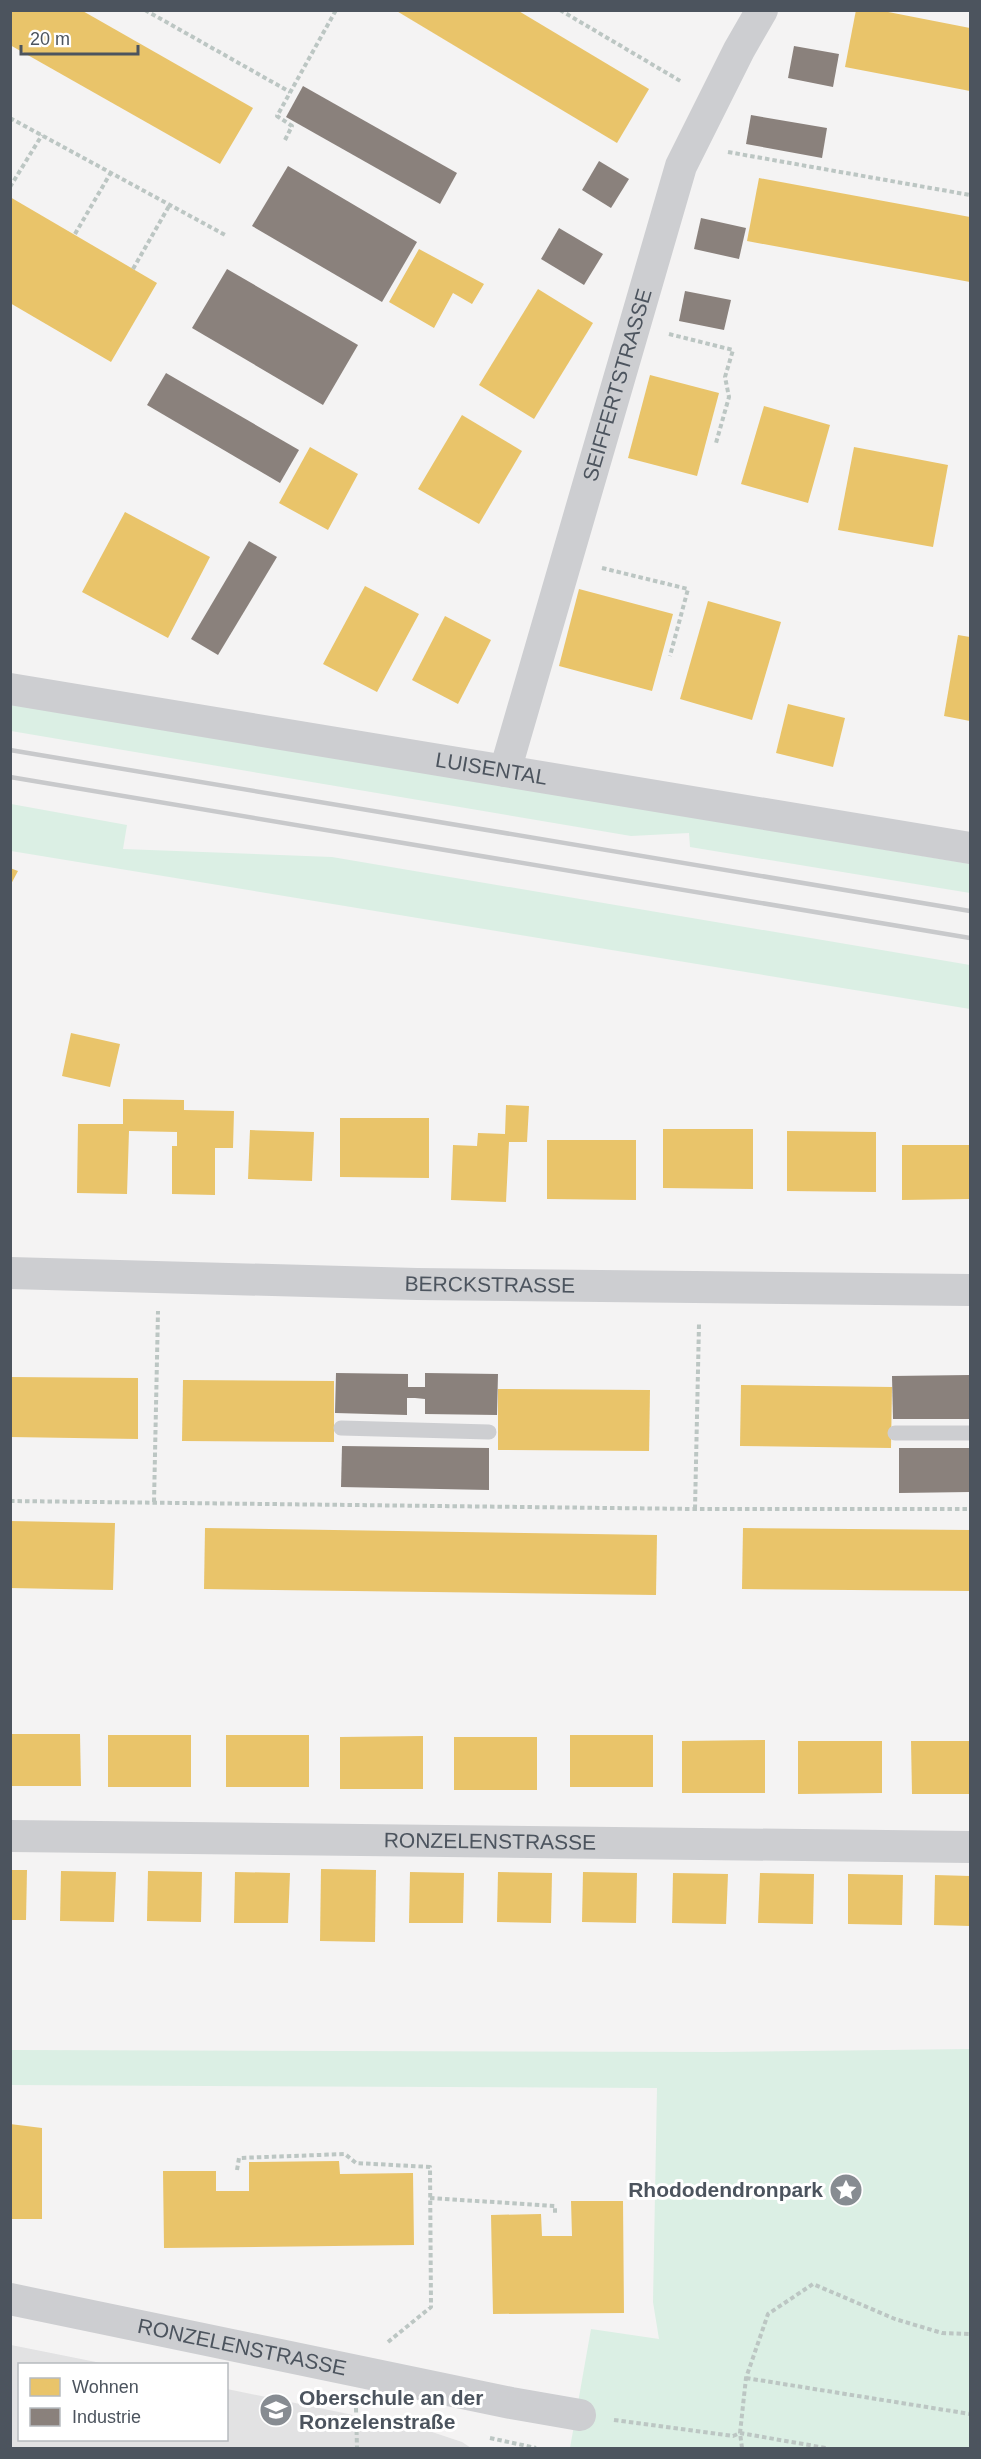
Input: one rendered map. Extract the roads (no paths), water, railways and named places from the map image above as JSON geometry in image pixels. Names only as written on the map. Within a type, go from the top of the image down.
[{"type":"street","name":"SEIFFERTSTRASSE","points":[[505,771],[681,166],[762,10]]},
{"type":"street","name":"LUISENTAL","points":[[10,689],[970,848]]},
{"type":"street","name":"BERCKSTRASSE","points":[[10,1273],[700,1288],[970,1290]]},
{"type":"street","name":"RONZELENSTRASSE","points":[[10,1836],[970,1847]]},
{"type":"street","name":"RONZELENSTRASSE","points":[[10,2299],[511,2403],[580,2415]]},
{"type":"lane","points":[[341,1428],[489,1432]]},
{"type":"lane","points":[[895,1433],[970,1433]]},
{"type":"railway","points":[[10,750],[970,911]]},
{"type":"railway","points":[[10,777],[970,938]]},
{"type":"place","name":"Rhododendronpark","points":[[846,2190]]},
{"type":"place","name":"Oberschule an der Ronzelenstraße","points":[[276,2410]]}]
